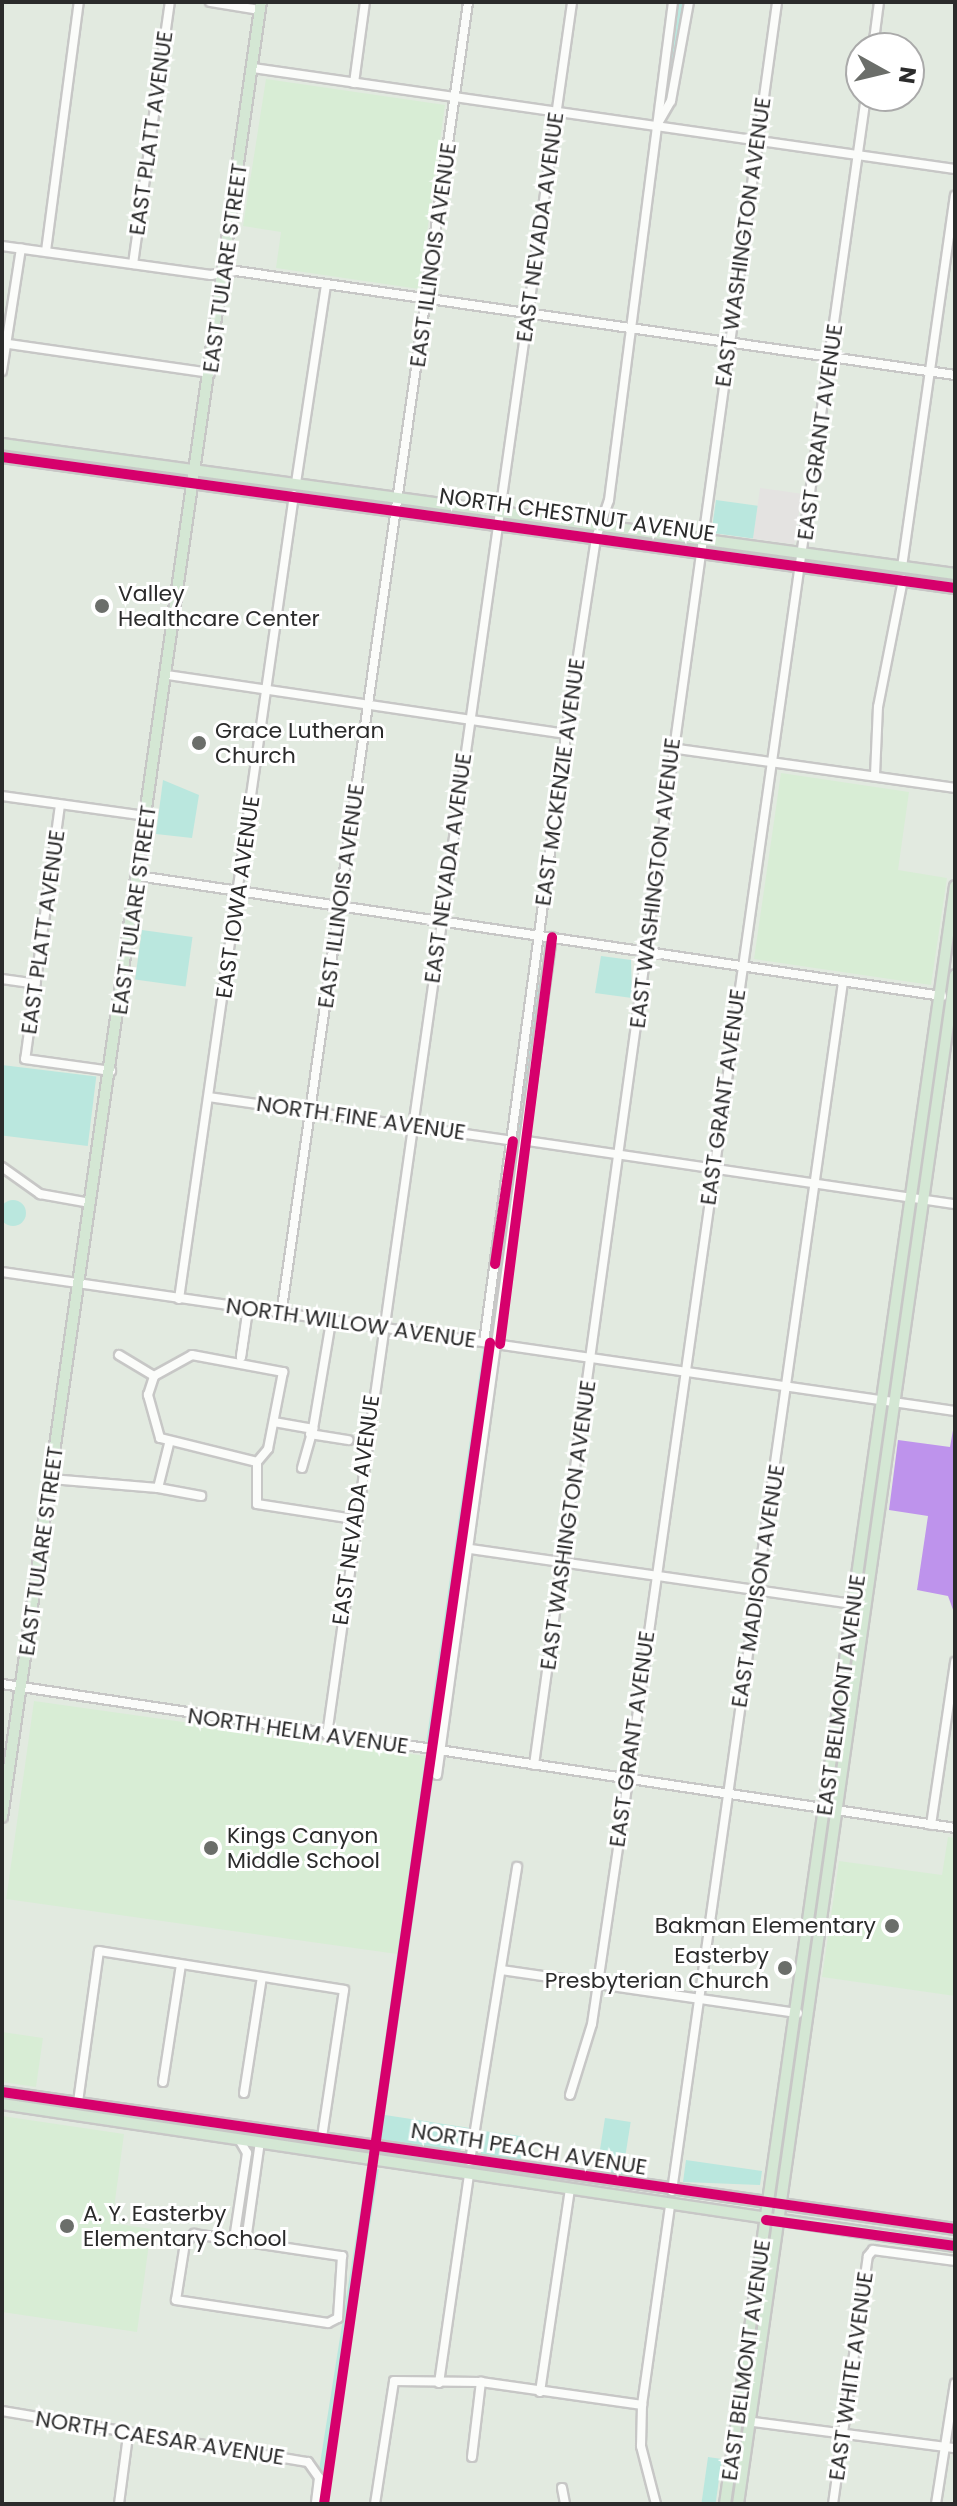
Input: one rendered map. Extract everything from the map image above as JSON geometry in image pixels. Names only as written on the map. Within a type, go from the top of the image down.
[{"type":"main road","name":"EAST TULARE STREET","points":[[2,1817],[261,6]]},
{"type":"main road","name":"NORTH CHESTNUT AVENUE","points":[[2,444],[196,468],[955,574]]},
{"type":"main road","name":"NORTH CHESTNUT AVENUE","points":[[2,457],[955,588]]},
{"type":"main road","points":[[294,495],[347,490]]},
{"type":"main road","name":"EAST BELMONT AVENUE","points":[[725,2504],[955,886]]},
{"type":"main road","name":"EAST BELMONT AVENUE","points":[[738,2504],[955,975]]},
{"type":"main road","name":"NORTH PEACH AVENUE","points":[[2,2092],[641,2187],[955,2229]]},
{"type":"main road","name":"NORTH PEACH AVENUE","points":[[2,2104],[670,2206],[955,2246]]},
{"type":"main road","points":[[260,2142],[322,2138]]},
{"type":"main road","points":[[417,2165],[470,2161]]},
{"type":"main road","points":[[570,2189],[641,2187]]},
{"type":"street","points":[[46,251],[79,2]]},
{"type":"street","name":"EAST PLATT AVENUE","points":[[133,264],[170,2]]},
{"type":"street","points":[[210,2],[261,6]]},
{"type":"street","points":[[354,83],[365,2]]},
{"type":"street","name":"EAST ILLINOIS AVENUE","points":[[281,1315],[468,2]]},
{"type":"street","name":"EAST NEVADA AVENUE","points":[[327,1735],[381,1327],[572,2]]},
{"type":"street","name":"EAST MCKENZIE AVENUE","points":[[484,1342],[566,734],[596,538],[603,527],[673,2]]},
{"type":"street","points":[[657,125],[671,101],[689,2]]},
{"type":"street","name":"EAST WASHINGTON AVENUE","points":[[534,1765],[592,1357],[671,748],[777,2]]},
{"type":"street","points":[[875,32],[879,2]]},
{"type":"street","points":[[253,68],[955,169]]},
{"type":"street","name":"EAST GRANT AVENUE","points":[[570,2095],[597,1983],[628,1779],[864,112]]},
{"type":"street","points":[[902,567],[955,196]]},
{"type":"street","points":[[2,246],[133,264],[326,284],[955,375]]},
{"type":"street","points":[[2,371],[21,248]]},
{"type":"street","points":[[296,483],[326,284]]},
{"type":"street","points":[[4,344],[210,373]]},
{"type":"street","name":"EAST IOWA AVENUE","points":[[179,1299],[294,495]]},
{"type":"street","points":[[875,775],[878,707],[903,579]]},
{"type":"street","points":[[167,675],[566,734]]},
{"type":"street","points":[[671,748],[955,788]]},
{"type":"street","points":[[2,796],[147,816]]},
{"type":"street","name":"EAST PLATT AVENUE","points":[[60,805],[25,1059],[111,1071]]},
{"type":"street","points":[[138,876],[953,997]]},
{"type":"street","name":"EAST MCKENZIE AVENUE","points":[[437,1775],[443,1752],[533,1110],[552,937]]},
{"type":"street","points":[[2,979],[36,984]]},
{"type":"street","name":"EAST MADISON AVENUE","points":[[672,2191],[843,982]]},
{"type":"street","name":"NORTH FINE AVENUE","points":[[209,1097],[513,1141]]},
{"type":"street","points":[[515,1108],[533,1110]]},
{"type":"street","points":[[527,1141],[712,1171],[955,1204]]},
{"type":"street","points":[[2,1167],[40,1194],[90,1203]]},
{"type":"street","name":"NORTH WILLOW AVENUE","points":[[2,1272],[247,1312],[381,1327],[955,1411]]},
{"type":"street","points":[[302,1468],[312,1431],[331,1321]]},
{"type":"street","points":[[119,1355],[154,1376]]},
{"type":"street","points":[[154,1376],[192,1355],[276,1365],[285,1378],[274,1422],[257,1462],[257,1504],[354,1519]]},
{"type":"street","points":[[154,1376],[150,1417],[169,1444],[257,1462]]},
{"type":"street","points":[[274,1422],[349,1440]]},
{"type":"street","points":[[158,1488],[169,1444]]},
{"type":"street","points":[[51,1479],[158,1488],[201,1496]]},
{"type":"street","points":[[471,1549],[866,1606]]},
{"type":"street","points":[[931,1825],[955,1662]]},
{"type":"street","name":"NORTH HELM AVENUE","points":[[2,1684],[726,1796],[955,1828]]},
{"type":"street","points":[[470,2161],[517,1867]]},
{"type":"street","points":[[78,2102],[99,1951],[344,1990],[322,2138]]},
{"type":"street","points":[[163,2082],[181,1965]]},
{"type":"street","points":[[502,1970],[808,2014]]},
{"type":"street","points":[[244,2093],[262,1977]]},
{"type":"street","points":[[234,2239],[247,2153],[239,2139]]},
{"type":"street","points":[[246,2241],[260,2142]]},
{"type":"street","points":[[439,2383],[469,2174]]},
{"type":"street","points":[[540,2392],[570,2189]]},
{"type":"street","points":[[656,2504],[641,2446],[642,2405],[670,2206]]},
{"type":"street","points":[[188,2236],[246,2241],[345,2258],[335,2322],[176,2300],[188,2236]]},
{"type":"street","name":"EAST WHITE AVENUE","points":[[833,2504],[873,2250],[955,2261]]},
{"type":"street","points":[[375,2504],[394,2381],[481,2382],[642,2405]]},
{"type":"street","points":[[472,2457],[481,2382]]},
{"type":"street","points":[[936,2504],[950,2448],[955,2383]]},
{"type":"street","name":"NORTH CAESAR AVENUE","points":[[2,2411],[128,2436],[317,2466],[316,2504]]},
{"type":"street","points":[[737,2420],[950,2448]]},
{"type":"street","points":[[119,2504],[128,2436]]},
{"type":"street","points":[[562,2488],[565,2504]]},
{"type":"shaded area","points":[[677,2],[685,2],[661,116]]},
{"type":"shaded area","points":[[266,79],[445,105],[419,289],[276,268],[281,232],[243,226]]},
{"type":"shaded area","points":[[760,488],[802,494],[794,544],[753,539]]},
{"type":"shaded area","points":[[716,500],[758,506],[753,539],[711,533]]},
{"type":"shaded area","points":[[781,773],[909,792],[898,870],[947,878],[931,985],[754,959]]},
{"type":"shaded area","points":[[163,780],[199,795],[192,838],[156,834]]},
{"type":"shaded area","points":[[142,930],[193,937],[186,987],[135,980]]},
{"type":"shaded area","points":[[540,946],[537,1040],[525,1104],[519,1098]]},
{"type":"shaded area","points":[[601,956],[631,960],[632,998],[595,993]]},
{"type":"shaded area","points":[[2,1065],[96,1077],[88,1146],[2,1136]]},
{"type":"shaded area","points":[[524,1114],[527,1116],[493,1333],[518,1119]]},
{"type":"shaded area","points":[[13,1200],[22,1204],[26,1213],[22,1222],[13,1226],[4,1222],[0,1213],[4,1204]]},
{"type":"shaded area","points":[[483,1349],[492,1349],[438,1745],[431,1745],[426,1744]]},
{"type":"shaded area","points":[[955,1419],[955,1615],[948,1596],[917,1590],[928,1516],[889,1510],[898,1440],[950,1447]]},
{"type":"shaded area","name":"Kings Canyon Middle School","points":[[34,1701],[425,1756],[397,1954],[6,1899]]},
{"type":"shaded area","points":[[425,1758],[436,1759],[385,2115],[470,2128],[460,2151],[371,2138]]},
{"type":"shaded area","name":"Bakman Elementary","points":[[948,1837],[955,1838],[955,1996],[822,1977],[839,1861],[942,1875]]},
{"type":"shaded area","points":[[2,2032],[43,2038],[36,2087],[2,2082]]},
{"type":"shaded area","name":"A. Y. Easterby Elementary School","points":[[2,2116],[124,2134],[112,2223],[151,2229],[137,2332],[2,2312]]},
{"type":"shaded area","points":[[605,2118],[631,2122],[622,2176],[596,2172]]},
{"type":"shaded area","points":[[484,2131],[525,2137],[521,2161],[481,2156]]},
{"type":"shaded area","points":[[686,2160],[762,2171],[760,2185],[683,2182]]},
{"type":"shaded area","points":[[367,2167],[379,2169],[326,2504],[314,2503]]},
{"type":"shaded area","points":[[708,2457],[722,2459],[716,2504],[701,2504]]},
{"type":"cycle path","points":[[2,457],[955,588]]},
{"type":"cycle path","points":[[500,1344],[552,937]]},
{"type":"cycle path","points":[[495,1264],[513,1141]]},
{"type":"cycle path","points":[[324,2504],[490,1343]]},
{"type":"cycle path","points":[[2,2092],[955,2229]]},
{"type":"cycle path","points":[[766,2220],[955,2246]]},
{"type":"place","name":"Valley Healthcare Center","points":[[102,606]]},
{"type":"place","name":"Grace Lutheran Church","points":[[199,743]]},
{"type":"place","name":"Kings Canyon Middle School","points":[[211,1848]]},
{"type":"place","name":"Bakman Elementary","points":[[892,1926]]},
{"type":"place","name":"Easterby Presbyterian Church","points":[[785,1968]]},
{"type":"place","name":"A. Y. Easterby Elementary School","points":[[67,2226]]}]
